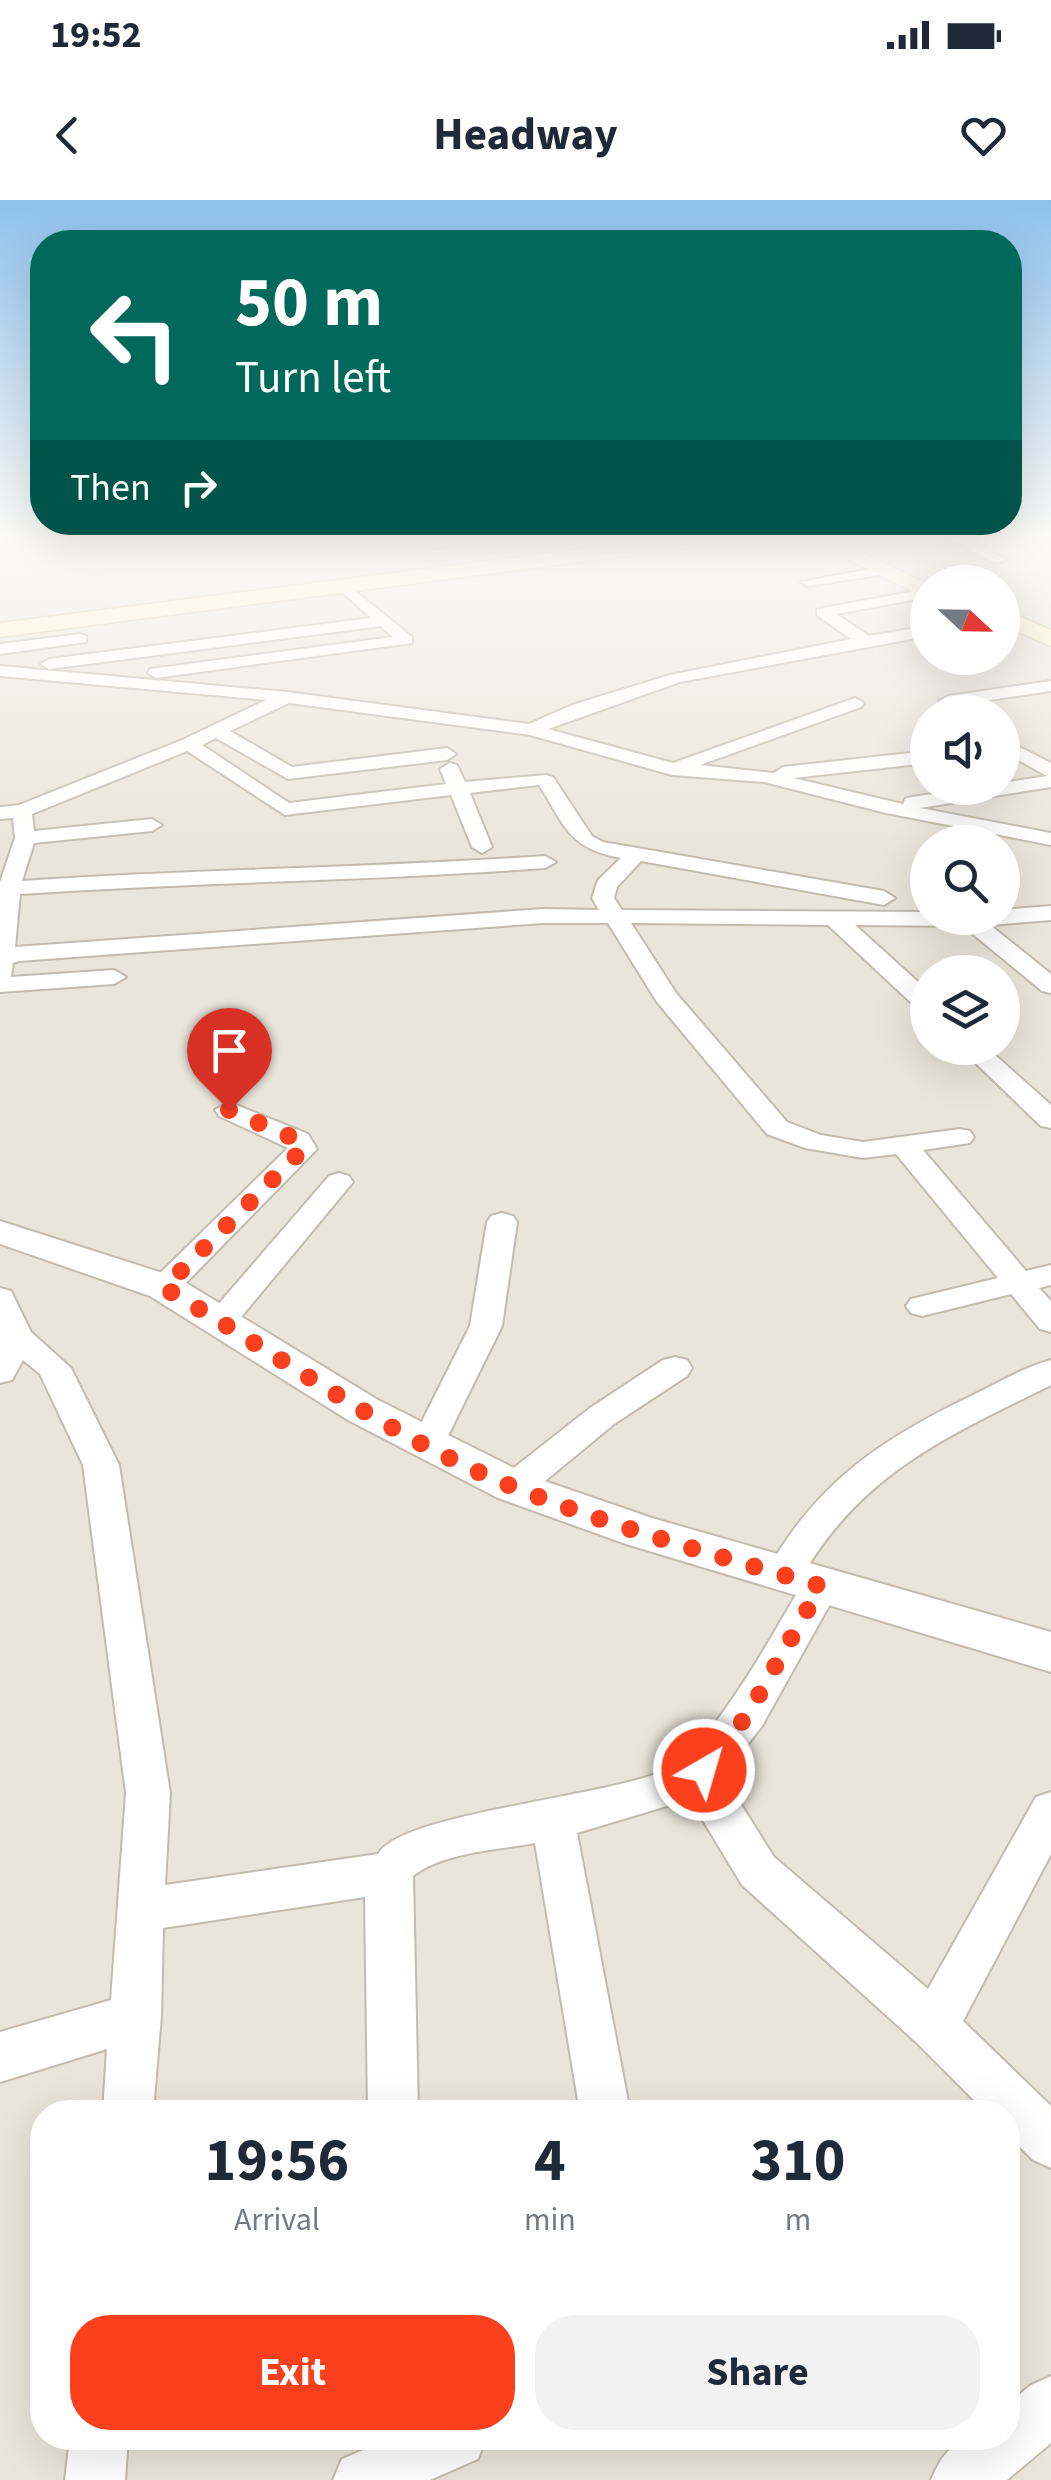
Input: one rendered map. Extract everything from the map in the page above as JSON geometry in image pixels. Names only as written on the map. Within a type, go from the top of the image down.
[{"type":"street","points":[[0,648],[40,643]]},
{"type":"street","points":[[0,671],[199,643]]},
{"type":"street","points":[[92,681],[381,643]]},
{"type":"street","points":[[531,730],[580,707],[687,673],[851,643]]},
{"type":"street","points":[[213,666],[234,693]]},
{"type":"street","points":[[0,671],[287,697],[531,730],[672,770],[764,776],[910,759]]},
{"type":"street","points":[[989,695],[1051,686]]},
{"type":"street","points":[[0,814],[22,810],[189,744],[287,697]]},
{"type":"street","points":[[672,770],[855,703]]},
{"type":"street","points":[[462,721],[450,740],[447,754],[482,848]]},
{"type":"street","points":[[217,732],[245,744],[288,773],[447,754]]},
{"type":"street","points":[[189,744],[285,809],[456,786],[546,781],[588,844],[884,898]]},
{"type":"street","points":[[1020,754],[1051,770]]},
{"type":"street","points":[[764,776],[886,807],[1051,838]]},
{"type":"street","points":[[886,807],[1051,781]]},
{"type":"street","points":[[1,967],[5,889],[25,838],[22,810]]},
{"type":"street","points":[[25,838],[152,825]]},
{"type":"street","points":[[637,853],[602,892],[666,996],[778,1128],[834,1147],[863,1150],[960,1138]]},
{"type":"street","points":[[5,889],[202,875],[400,872],[545,862]]},
{"type":"street","points":[[1020,915],[1051,914]]},
{"type":"street","points":[[1,967],[16,954],[543,916],[910,919]]},
{"type":"street","points":[[835,919],[910,988]]},
{"type":"street","points":[[989,935],[1051,986]]},
{"type":"street","points":[[0,985],[114,977]]},
{"type":"street","points":[[991,1065],[1051,1120]]},
{"type":"street","points":[[164,1288],[304,1148],[298,1140],[229,1110]]},
{"type":"street","points":[[905,1147],[1051,1322]]},
{"type":"street","points":[[222,1321],[340,1182]]},
{"type":"street","points":[[427,1445],[486,1326],[502,1222]]},
{"type":"street","points":[[0,1232],[164,1288],[363,1410],[514,1488],[802,1580],[1051,1652]]},
{"type":"street","points":[[922,1306],[1051,1275]]},
{"type":"street","points":[[0,1298],[8,1354],[54,1368],[101,1464],[148,1793],[129,2100]]},
{"type":"street","points":[[514,1488],[602,1416],[675,1368]]},
{"type":"street","points":[[393,2100],[388,1889],[391,1873],[402,1857],[424,1848],[663,1791],[699,1775],[748,1714],[802,1580],[809,1528],[844,1492],[894,1452],[1051,1371]]},
{"type":"street","points":[[699,1775],[758,1871],[934,2026],[994,2100]]},
{"type":"street","points":[[934,2026],[1051,1812]]},
{"type":"street","points":[[553,1820],[602,2100]]},
{"type":"street","points":[[142,1910],[391,1873]]},
{"type":"street","points":[[0,2057],[137,2016]]},
{"type":"street","points":[[1020,2121],[1051,2142]]},
{"type":"street","points":[[1020,2431],[1051,2405]]},
{"type":"street","points":[[95,2480],[98,2450]]},
{"type":"street","points":[[389,2459],[419,2450]]},
{"type":"street","points":[[961,2480],[997,2450]]},
{"type":"shaded area","points":[[0,643],[910,643],[910,675],[1020,675],[1020,643],[1051,643],[1051,2480],[0,2480]]},
{"type":"route","points":[[229,1110],[298,1140],[304,1148],[164,1288],[363,1410],[514,1488],[821,1586],[748,1714],[704,1770]]}]
